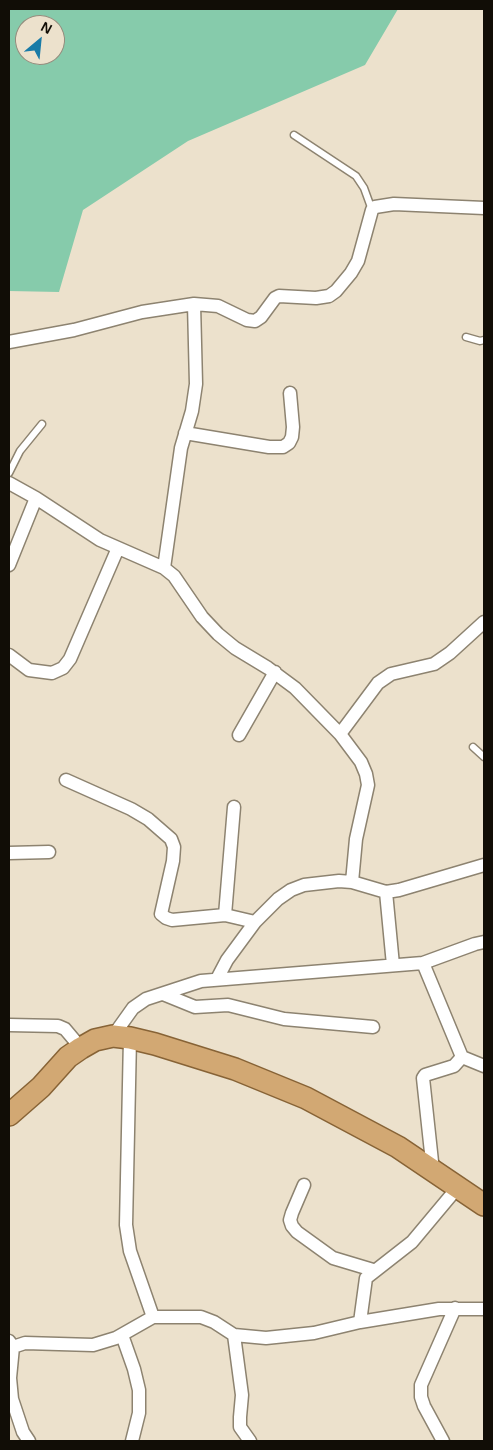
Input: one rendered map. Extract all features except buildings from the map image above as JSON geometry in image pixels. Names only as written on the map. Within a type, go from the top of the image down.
[{"type":"highway","points":[[9,1115],[41,1087],[68,1057],[96,1040],[122,1037],[154,1044],[235,1069],[282,1087],[398,1147],[484,1204]]},
{"type":"street","points":[[9,342],[74,330],[150,310],[194,304],[218,306],[252,321],[258,320],[275,298],[279,296],[328,296],[342,285],[358,261],[372,210],[379,206],[394,204],[484,208]]},
{"type":"street","points":[[164,568],[181,448],[192,411],[196,384],[194,304]]},
{"type":"street","points":[[185,434],[269,447],[283,447],[289,443],[292,437],[290,393]]},
{"type":"street","points":[[9,483],[36,498],[100,540],[164,568],[174,576],[202,618],[218,634],[235,648],[275,672],[295,688],[340,734],[361,762],[368,785],[356,839],[352,882]]},
{"type":"street","points":[[9,566],[36,498]]},
{"type":"street","points":[[9,655],[29,670],[52,673],[63,668],[70,659],[118,548]]},
{"type":"street","points":[[340,734],[378,683],[392,674],[434,664],[450,653],[484,622]]},
{"type":"street","points":[[239,735],[275,672]]},
{"type":"street","points":[[66,780],[131,809],[148,819],[171,839],[174,847],[173,861],[161,914],[166,918],[172,920],[225,915],[255,922]]},
{"type":"street","points":[[225,915],[234,807]]},
{"type":"street","points":[[9,853],[49,852]]},
{"type":"street","points":[[217,979],[227,960],[255,922],[278,899],[291,890],[304,885],[339,881],[352,882],[386,892],[399,890],[484,865]]},
{"type":"street","points":[[386,892],[393,965]]},
{"type":"street","points":[[153,1317],[130,1251],[126,1225],[122,1037],[125,1018],[133,1008],[146,1000],[201,981],[282,976],[424,963],[484,942]]},
{"type":"street","points":[[424,963],[462,1057],[484,1066]]},
{"type":"street","points":[[163,994],[195,1007],[228,1005],[284,1019],[373,1027]]},
{"type":"street","points":[[9,1025],[58,1026],[65,1029],[82,1048]]},
{"type":"street","points":[[433,1171],[422,1078],[425,1075],[454,1066],[462,1057]]},
{"type":"street","points":[[304,1185],[292,1213],[290,1220],[292,1226],[333,1258],[374,1270]]},
{"type":"street","points":[[360,1322],[364,1282],[368,1275],[412,1242],[458,1188]]},
{"type":"street","points":[[443,1441],[424,1406],[421,1397],[421,1385],[455,1308]]},
{"type":"street","points":[[29,1441],[23,1432],[12,1400],[10,1378],[11,1344],[94,1345],[116,1338],[153,1317],[201,1317],[214,1322],[234,1335],[278,1338],[439,1309],[484,1309]]},
{"type":"street","points":[[122,1335],[139,1390],[139,1413],[132,1441]]},
{"type":"street","points":[[234,1335],[242,1395],[240,1427],[250,1441]]},
{"type":"lane","points":[[294,134],[356,176],[364,188],[372,210]]},
{"type":"lane","points":[[466,337],[480,342],[484,340]]},
{"type":"lane","points":[[9,473],[20,451],[42,424]]},
{"type":"lane","points":[[473,747],[484,757]]},
{"type":"green space","points":[[9,9],[398,9],[365,65],[188,141],[83,210],[59,292],[9,291]]}]
